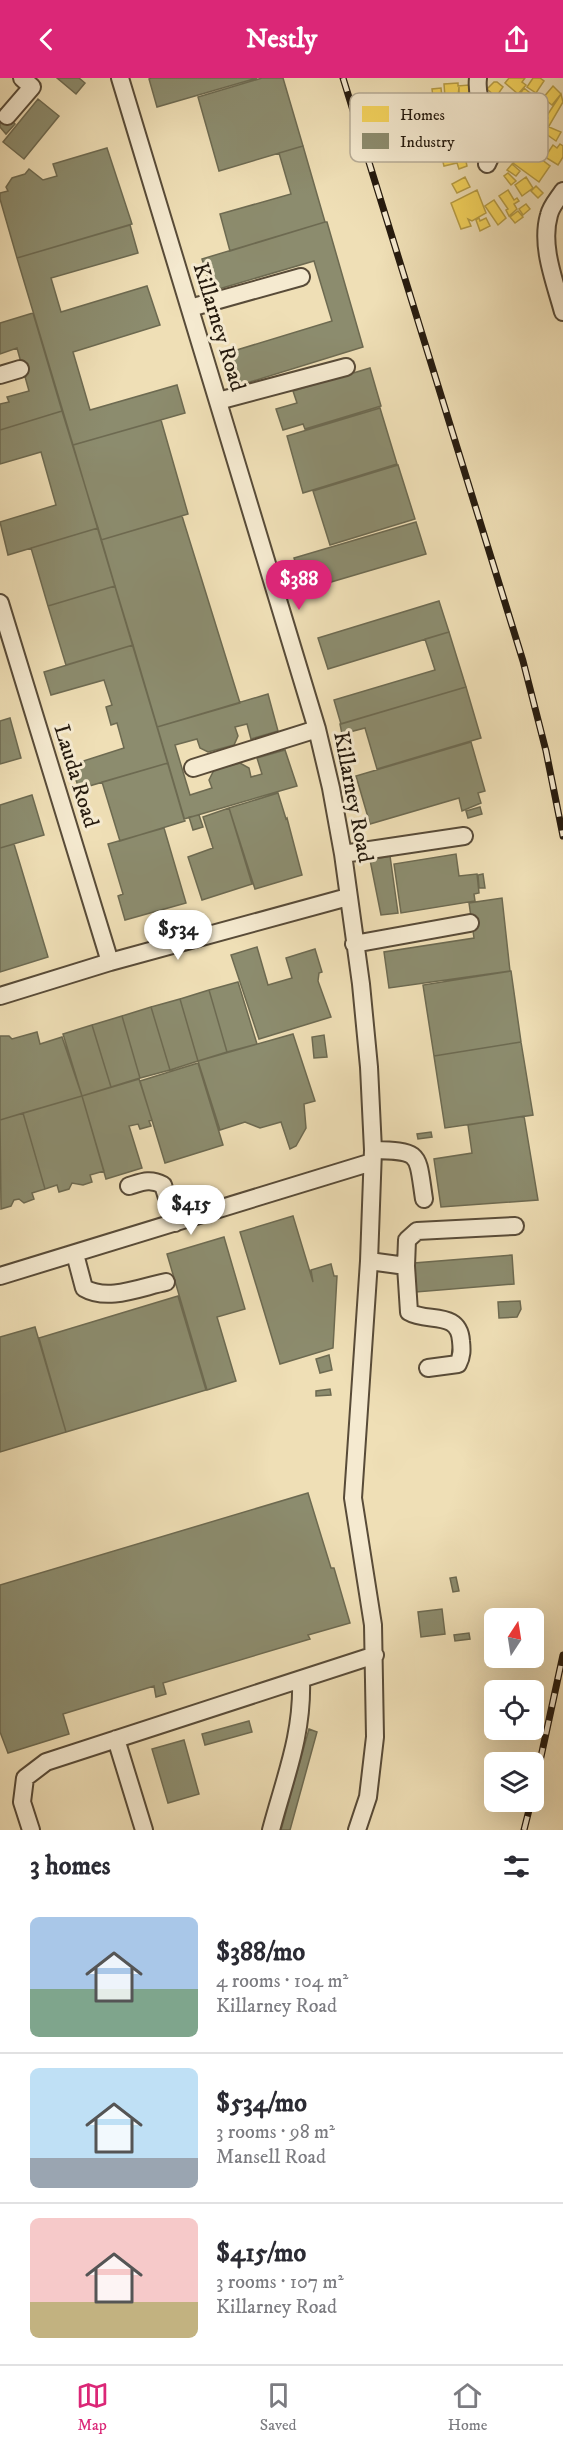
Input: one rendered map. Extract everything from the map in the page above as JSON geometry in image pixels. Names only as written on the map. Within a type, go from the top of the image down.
[{"type":"street","points":[[6,116],[32,87],[22,78]]},
{"type":"street","name":"Killarney Road","points":[[120,78],[317,729],[343,854],[369,1067],[372,1156],[369,1261],[353,1498],[369,1595],[375,1655],[375,1737],[368,1797],[357,1830]]},
{"type":"street","points":[[478,78],[479,93]]},
{"type":"street","points":[[563,191],[553,206],[546,231],[548,250],[563,312]]},
{"type":"street","points":[[190,308],[301,278]]},
{"type":"street","points":[[218,401],[346,368]]},
{"type":"street","points":[[0,375],[20,369]]},
{"type":"street","name":"Lauda Road","points":[[0,603],[110,962]]},
{"type":"street","points":[[194,768],[317,729]]},
{"type":"street","points":[[343,854],[464,836]]},
{"type":"street","points":[[0,996],[110,962],[348,897]]},
{"type":"street","points":[[354,944],[470,923]]},
{"type":"street","points":[[0,1276],[175,1223],[372,1156],[402,1151],[409,1152],[417,1158],[424,1199]]},
{"type":"street","points":[[129,1186],[147,1180],[155,1180],[163,1185],[175,1223]]},
{"type":"street","points":[[428,1368],[458,1364],[462,1353],[461,1336],[455,1324],[450,1321],[417,1316],[409,1312],[407,1240],[417,1231],[515,1226]]},
{"type":"street","points":[[75,1254],[84,1288],[91,1292],[115,1293],[166,1282]]},
{"type":"street","points":[[369,1261],[406,1266]]},
{"type":"street","points":[[31,1830],[22,1802],[25,1778],[46,1762],[375,1655]]},
{"type":"street","points":[[271,1830],[298,1737],[301,1718],[301,1679]]},
{"type":"street","points":[[116,1739],[144,1830]]},
{"type":"building: Homes","points":[[509,78],[525,78],[522,82],[526,85],[517,93],[505,83]]},
{"type":"building: Homes","points":[[533,78],[540,78],[544,81],[536,93],[527,87]]},
{"type":"building: Homes","points":[[494,82],[503,87],[499,93],[492,93],[487,89]]},
{"type":"building: Homes","points":[[444,84],[469,85],[471,93],[459,93],[459,87],[458,93],[445,93]]},
{"type":"building: Homes","points":[[553,86],[561,94],[552,105],[548,102],[547,93]]},
{"type":"building: Homes","points":[[441,88],[442,93],[432,93],[432,89]]},
{"type":"building: Homes","points":[[524,88],[530,93],[521,93]]},
{"type":"building: Homes","points":[[561,94],[563,102],[549,126],[548,114]]},
{"type":"building: Homes","points":[[548,127],[561,132],[556,141],[548,135]]},
{"type":"building: Homes","points":[[560,144],[563,146],[563,157],[558,165],[548,159],[548,152],[553,145],[557,148]]},
{"type":"building: Homes","points":[[443,162],[466,162],[467,166],[459,169],[457,163],[444,166]]},
{"type":"building: Homes","points":[[545,162],[550,166],[539,182],[513,163]]},
{"type":"building: Homes","points":[[512,164],[520,171],[516,176],[507,170]]},
{"type":"building: Homes","points":[[508,173],[516,181],[511,185],[504,176]]},
{"type":"building: Homes","points":[[465,177],[470,187],[457,193],[452,184]]},
{"type":"building: Homes","points":[[526,177],[533,188],[522,196],[515,185]]},
{"type":"building: Homes","points":[[536,186],[543,193],[538,198],[531,191]]},
{"type":"building: Homes","points":[[477,190],[486,213],[472,221],[468,219],[471,226],[461,229],[451,203]]},
{"type":"building: Homes","points":[[508,190],[514,200],[517,198],[519,201],[514,204],[517,209],[509,216],[506,210],[508,209],[499,196]]},
{"type":"building: Homes","points":[[494,200],[506,218],[498,225],[485,206]]},
{"type":"building: Homes","points":[[526,204],[530,209],[523,215],[519,209]]},
{"type":"building: Homes","points":[[518,211],[523,217],[515,223],[510,217]]},
{"type":"building: Homes","points":[[479,218],[480,221],[486,218],[490,226],[480,231],[476,220]]},
{"type":"building: Industry","points":[[57,78],[79,78],[85,83],[76,94]]},
{"type":"building: Industry","points":[[257,78],[157,107],[149,79]]},
{"type":"building: Industry","points":[[262,78],[283,78],[303,146],[219,171],[198,97]]},
{"type":"building: Industry","points":[[38,99],[59,116],[24,159],[3,142]]},
{"type":"building: Industry","points":[[0,109],[15,124],[6,134],[0,127]]},
{"type":"building: Industry","points":[[303,146],[325,222],[230,251],[220,214],[291,194],[279,153]]},
{"type":"building: Industry","points":[[107,148],[132,224],[17,258],[0,199],[0,193],[8,191],[6,187],[12,178],[25,174],[29,169],[43,180],[57,176],[53,164]]},
{"type":"building: Industry","points":[[327,222],[363,347],[240,385],[230,352],[332,321],[314,261],[212,291],[202,259]]},
{"type":"building: Industry","points":[[130,225],[138,253],[51,278],[61,312],[147,286],[160,325],[73,352],[90,410],[177,385],[185,413],[73,445],[17,258]]},
{"type":"building: Industry","points":[[33,313],[62,411],[0,430],[0,404],[9,402],[7,397],[29,391],[17,348],[0,354],[0,323]]},
{"type":"building: Industry","points":[[370,368],[381,406],[305,429],[303,424],[283,430],[276,409],[297,403],[293,391]]},
{"type":"building: Industry","points":[[380,408],[397,464],[303,493],[287,436]]},
{"type":"building: Industry","points":[[62,411],[98,528],[8,555],[0,522],[56,505],[41,452],[0,464],[0,430]]},
{"type":"building: Industry","points":[[161,420],[188,514],[101,540],[73,445]]},
{"type":"building: Industry","points":[[398,465],[415,519],[330,545],[313,491]]},
{"type":"building: Industry","points":[[182,516],[240,703],[157,727],[101,540]]},
{"type":"building: Industry","points":[[416,522],[426,554],[304,590],[294,558]]},
{"type":"building: Industry","points":[[98,528],[115,586],[48,606],[31,548]]},
{"type":"building: Industry","points":[[115,586],[133,645],[66,665],[48,606]]},
{"type":"building: Industry","points":[[439,601],[449,632],[328,669],[318,638]]},
{"type":"building: Industry","points":[[449,632],[466,687],[341,724],[334,700],[435,670],[425,639]]},
{"type":"building: Industry","points":[[133,645],[168,763],[79,789],[71,765],[124,748],[117,723],[111,725],[106,707],[112,705],[104,680],[51,695],[44,672]]},
{"type":"building: Industry","points":[[466,687],[481,738],[377,769],[365,728],[342,734],[340,724]]},
{"type":"building: Industry","points":[[268,694],[278,731],[251,739],[247,724],[235,727],[238,736],[234,745],[208,752],[200,748],[197,739],[175,745],[190,795],[212,788],[209,780],[214,770],[240,763],[249,768],[251,777],[262,774],[257,758],[285,750],[297,786],[184,819],[157,727]]},
{"type":"building: Industry","points":[[10,718],[21,758],[0,764],[0,721]]},
{"type":"building: Industry","points":[[471,742],[485,791],[478,793],[481,803],[462,811],[459,798],[370,824],[356,776]]},
{"type":"building: Industry","points":[[168,763],[185,821],[120,841],[102,782]]},
{"type":"building: Industry","points":[[278,793],[302,875],[255,889],[229,808]]},
{"type":"building: Industry","points":[[32,795],[44,835],[0,848],[0,805]]},
{"type":"building: Industry","points":[[480,807],[482,814],[468,818],[466,811]]},
{"type":"building: Industry","points":[[229,808],[252,884],[202,900],[188,857],[213,848],[203,817]]},
{"type":"building: Industry","points":[[199,815],[203,827],[193,830],[189,817]]},
{"type":"building: Industry","points":[[164,828],[186,903],[125,920],[118,896],[123,894],[108,844]]},
{"type":"building: Industry","points":[[14,844],[48,957],[0,972],[0,848]]},
{"type":"building: Industry","points":[[456,854],[459,876],[477,874],[479,893],[474,894],[475,901],[401,913],[394,864]]},
{"type":"building: Industry","points":[[390,856],[398,913],[381,915],[370,860]]},
{"type":"building: Industry","points":[[483,874],[485,888],[479,888],[478,875]]},
{"type":"building: Industry","points":[[502,898],[510,971],[389,988],[384,952],[474,938],[469,903]]},
{"type":"building: Industry","points":[[257,947],[268,985],[292,978],[286,958],[315,949],[322,972],[319,973],[318,981],[331,1017],[259,1039],[231,955]]},
{"type":"building: Industry","points":[[511,971],[521,1042],[434,1056],[423,985]]},
{"type":"building: Industry","points":[[238,982],[257,1044],[227,1052],[209,990]]},
{"type":"building: Industry","points":[[209,990],[227,1052],[198,1061],[180,999]]},
{"type":"building: Industry","points":[[180,999],[198,1061],[170,1070],[151,1007]]},
{"type":"building: Industry","points":[[151,1007],[170,1070],[140,1078],[122,1016]]},
{"type":"building: Industry","points":[[122,1016],[140,1078],[111,1087],[92,1025]]},
{"type":"building: Industry","points":[[92,1025],[111,1087],[82,1096],[63,1034]]},
{"type":"building: Industry","points":[[37,1032],[40,1044],[62,1037],[82,1096],[0,1120],[0,1036],[9,1036],[12,1039]]},
{"type":"building: Industry","points":[[293,1034],[315,1101],[304,1104],[306,1128],[296,1146],[290,1149],[281,1122],[260,1128],[245,1122],[220,1130],[198,1061]]},
{"type":"building: Industry","points":[[324,1035],[327,1057],[314,1058],[312,1037]]},
{"type":"building: Industry","points":[[521,1042],[533,1115],[445,1128],[434,1056]]},
{"type":"building: Industry","points":[[198,1063],[223,1145],[165,1163],[140,1081]]},
{"type":"building: Industry","points":[[139,1079],[152,1120],[149,1121],[151,1126],[140,1129],[138,1124],[129,1126],[142,1168],[106,1179],[82,1096]]},
{"type":"building: Industry","points":[[82,1096],[104,1171],[90,1175],[92,1182],[83,1185],[72,1183],[69,1189],[59,1192],[57,1185],[45,1189],[23,1113]]},
{"type":"building: Industry","points":[[23,1113],[45,1189],[32,1193],[34,1199],[24,1203],[19,1199],[14,1200],[11,1206],[1,1209],[0,1120]]},
{"type":"building: Industry","points":[[524,1116],[538,1200],[441,1207],[434,1159],[472,1153],[468,1125]]},
{"type":"building: Industry","points":[[431,1132],[432,1137],[418,1139],[417,1134]]},
{"type":"building: Industry","points":[[293,1216],[313,1282],[311,1270],[331,1264],[334,1276],[337,1276],[333,1348],[280,1364],[240,1232]]},
{"type":"building: Industry","points":[[224,1237],[245,1309],[217,1317],[236,1381],[207,1390],[167,1254]]},
{"type":"building: Industry","points":[[512,1255],[514,1284],[416,1292],[414,1263]]},
{"type":"building: Industry","points":[[178,1296],[206,1390],[66,1432],[39,1338]]},
{"type":"building: Industry","points":[[520,1301],[521,1309],[517,1317],[499,1318],[498,1302]]},
{"type":"building: Industry","points":[[35,1327],[66,1432],[0,1452],[0,1337]]},
{"type":"building: Industry","points":[[329,1355],[332,1370],[320,1373],[316,1359]]},
{"type":"building: Industry","points":[[330,1389],[331,1395],[316,1396],[316,1391]]},
{"type":"building: Industry","points":[[308,1493],[350,1623],[308,1635],[310,1639],[163,1683],[166,1694],[156,1697],[154,1686],[63,1714],[69,1734],[8,1753],[0,1732],[0,1585]]},
{"type":"building: Industry","points":[[456,1577],[459,1591],[453,1592],[450,1578]]},
{"type":"building: Industry","points":[[442,1609],[445,1634],[421,1637],[418,1612]]},
{"type":"building: Industry","points":[[469,1633],[470,1639],[455,1641],[454,1635]]},
{"type":"building: Industry","points":[[249,1721],[252,1732],[205,1745],[202,1734]]},
{"type":"building: Industry","points":[[309,1729],[317,1732],[290,1830],[281,1830]]},
{"type":"building: Industry","points":[[184,1740],[199,1794],[168,1803],[152,1749]]},
{"type":"railway","points":[[343,78],[350,101]]},
{"type":"railway","points":[[369,162],[523,661],[546,751],[563,836]]},
{"type":"railway","points":[[542,1752],[563,1655]]},
{"type":"railway","points":[[524,1830],[528,1812]]}]
